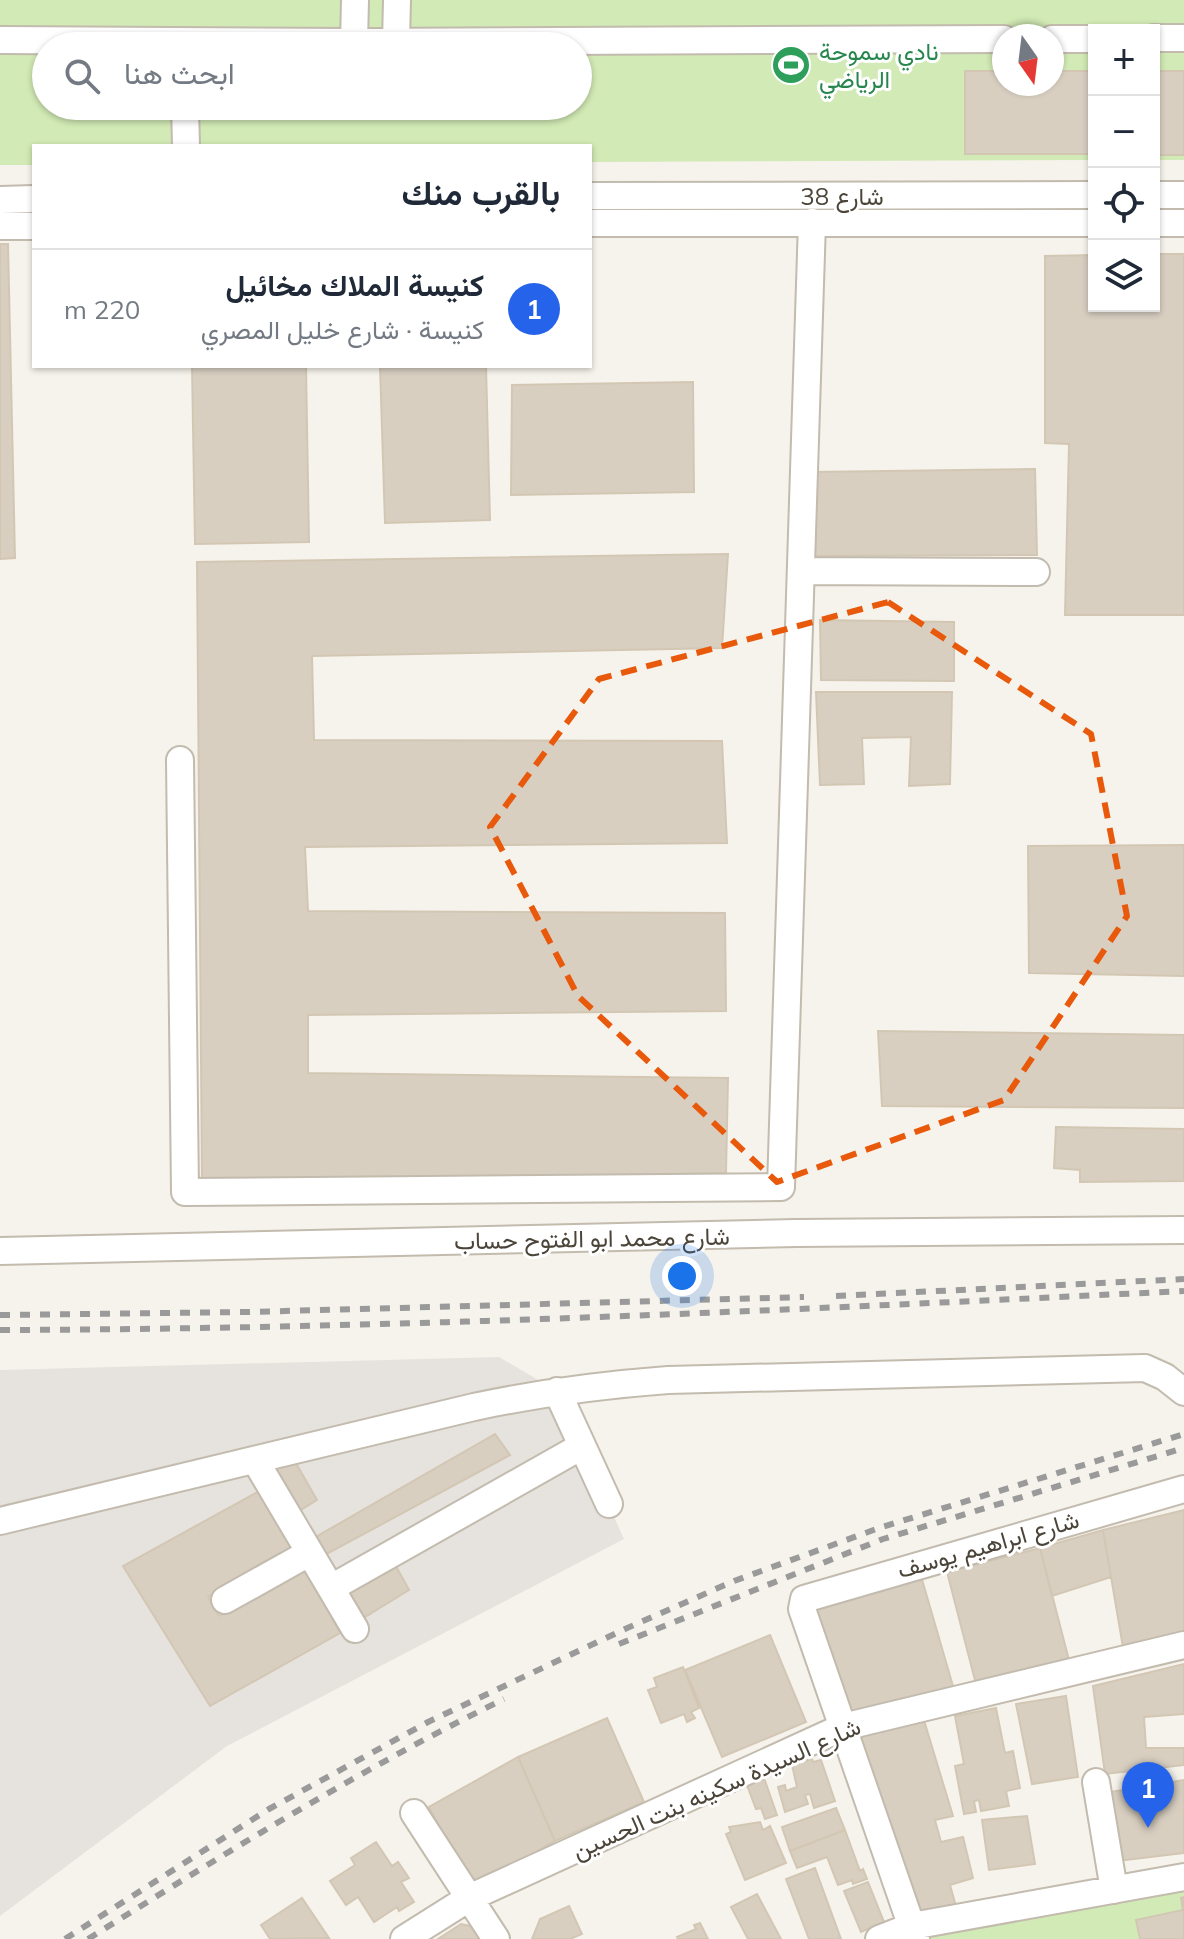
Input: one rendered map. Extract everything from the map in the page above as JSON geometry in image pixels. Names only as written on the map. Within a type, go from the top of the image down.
[{"type":"street","points":[[354,32],[355,0]]},
{"type":"street","points":[[396,32],[397,0]]},
{"type":"street","points":[[1160,38],[1184,38]]},
{"type":"street","points":[[592,40],[992,39]]},
{"type":"street","points":[[1064,39],[1088,39]]},
{"type":"street","points":[[0,40],[32,41]]},
{"type":"street","points":[[185,120],[186,144]]},
{"type":"street","name":"شارع 38","points":[[592,196],[1088,195]]},
{"type":"street","points":[[1160,195],[1184,195]]},
{"type":"street","points":[[0,200],[32,199]]},
{"type":"street","points":[[180,760],[185,1192],[781,1187],[812,222]]},
{"type":"street","name":"شارع 38","points":[[592,223],[1088,223]]},
{"type":"street","points":[[1160,223],[1184,223]]},
{"type":"street","points":[[0,226],[32,226]]},
{"type":"street","points":[[801,571],[1036,572]]},
{"type":"street","name":"شارع محمد ابو الفتوح حساب","points":[[0,1251],[796,1233],[1184,1230]]},
{"type":"street","points":[[0,1521],[474,1407],[557,1391],[668,1380],[1145,1368],[1165,1377],[1184,1392]]},
{"type":"street","points":[[557,1391],[609,1504]]},
{"type":"street","points":[[331,1588],[582,1446]]},
{"type":"street","points":[[255,1460],[355,1629]]},
{"type":"street","name":"شارع ابراهيم يوسف","points":[[843,1727],[802,1609],[802,1602],[810,1595],[1184,1489]]},
{"type":"street","points":[[225,1600],[309,1553]]},
{"type":"street","name":"شارع السيدة سكينه بنت الحسين","points":[[404,1939],[469,1898],[843,1727],[1184,1645]]},
{"type":"street","points":[[843,1727],[914,1933]]},
{"type":"street","points":[[1096,1782],[1113,1882]]},
{"type":"street","points":[[414,1813],[496,1939]]},
{"type":"street","points":[[879,1939],[914,1933],[1184,1863]]},
{"type":"street","points":[[1113,1882],[1184,1877]]},
{"type":"highlighted area","points":[[888,602],[1091,734],[1127,916],[1004,1100],[777,1182],[578,996],[490,827],[599,679]]},
{"type":"shaded area","points":[[499,1357],[557,1391],[624,1539],[227,1746],[0,1916],[0,1370]]},
{"type":"green space","name":"نادي سموحة الرياضي","points":[[0,0],[1184,0],[1184,160],[1160,160],[1160,24],[1088,24],[1088,160],[592,162],[592,144],[32,144],[32,165],[0,165]]},
{"type":"green space","points":[[1184,1879],[1184,1939],[916,1939]]},
{"type":"building","points":[[965,71],[992,71],[992,96],[1064,96],[1064,71],[1088,71],[1088,154],[965,154]]},
{"type":"building","points":[[1160,71],[1184,71],[1184,155],[1160,155]]},
{"type":"building","points":[[0,244],[8,244],[15,558],[0,559]]},
{"type":"building","points":[[1160,254],[1184,254],[1184,615],[1065,615],[1069,444],[1045,443],[1045,256],[1088,255],[1088,312],[1160,312]]},
{"type":"building","points":[[192,368],[306,368],[309,542],[195,544]]},
{"type":"building","points":[[380,368],[486,368],[490,520],[385,523]]},
{"type":"building","points":[[693,382],[694,492],[511,495],[512,385]]},
{"type":"building","points":[[1035,469],[1037,555],[812,556],[812,472]]},
{"type":"building","points":[[728,554],[722,648],[312,656],[314,740],[722,741],[727,843],[305,847],[308,911],[725,913],[726,1011],[308,1015],[308,1073],[728,1078],[726,1173],[202,1182],[197,562]]},
{"type":"building","points":[[820,620],[954,622],[954,681],[821,680]]},
{"type":"building","points":[[816,692],[952,692],[950,784],[909,786],[911,737],[862,738],[864,784],[820,785]]},
{"type":"building","points":[[1184,845],[1184,976],[1029,973],[1028,846]]},
{"type":"building","points":[[878,1031],[1184,1035],[1184,1108],[882,1106]]},
{"type":"building","points":[[1056,1127],[1184,1129],[1184,1181],[1080,1182],[1080,1170],[1054,1168]]},
{"type":"building","points":[[495,1434],[510,1455],[323,1556],[314,1538]]},
{"type":"building","points":[[293,1458],[317,1500],[294,1514],[270,1472]]},
{"type":"building","points":[[263,1489],[297,1549],[208,1597],[219,1616],[306,1567],[340,1633],[210,1706],[123,1566]]},
{"type":"building","points":[[1184,1510],[1184,1640],[1124,1653],[1103,1530]]},
{"type":"building","points":[[1103,1530],[1111,1577],[1052,1596],[1040,1548]]},
{"type":"building","points":[[1040,1548],[1070,1664],[977,1688],[947,1572]]},
{"type":"building","points":[[392,1559],[409,1590],[360,1620],[341,1588]]},
{"type":"building","points":[[921,1576],[955,1693],[854,1717],[809,1607]]},
{"type":"building","points":[[770,1635],[806,1722],[722,1757],[685,1670]]},
{"type":"building","points":[[1184,1664],[1184,1714],[1144,1717],[1146,1748],[1184,1748],[1184,1765],[1105,1774],[1093,1686]]},
{"type":"building","points":[[683,1667],[699,1708],[691,1712],[695,1718],[687,1722],[684,1714],[661,1723],[648,1690],[657,1687],[654,1678]]},
{"type":"building","points":[[1066,1696],[1078,1777],[1032,1784],[1016,1704]]},
{"type":"building","points":[[996,1708],[1005,1753],[1013,1751],[1020,1788],[1006,1791],[1009,1806],[981,1811],[979,1800],[974,1801],[976,1812],[964,1814],[955,1766],[964,1764],[955,1716]]},
{"type":"building","points":[[923,1717],[953,1816],[935,1820],[941,1842],[963,1837],[973,1878],[950,1885],[957,1910],[918,1914],[859,1746],[862,1735]]},
{"type":"building","points":[[607,1718],[644,1802],[555,1841],[518,1757]]},
{"type":"building","points":[[518,1757],[555,1841],[472,1889],[429,1807]]},
{"type":"building","points":[[812,1759],[813,1762],[821,1760],[835,1801],[814,1808],[810,1794],[805,1795],[808,1804],[785,1812],[778,1787],[785,1785],[786,1791],[797,1787],[792,1765]]},
{"type":"building","points":[[764,1778],[777,1815],[765,1819],[761,1808],[756,1809],[747,1785]]},
{"type":"building","points":[[1184,1780],[1184,1853],[1118,1861],[1110,1792]]},
{"type":"building","points":[[836,1808],[845,1830],[790,1851],[782,1827]]},
{"type":"building","points":[[1027,1816],[1035,1864],[989,1870],[982,1820]]},
{"type":"building","points":[[760,1822],[763,1830],[770,1826],[786,1863],[745,1880],[726,1834],[731,1832],[729,1827]]},
{"type":"building","points":[[845,1830],[860,1871],[863,1869],[867,1879],[838,1885],[827,1857],[797,1868],[790,1851]]},
{"type":"building","points":[[376,1842],[392,1866],[398,1862],[409,1878],[401,1882],[414,1902],[399,1911],[397,1907],[374,1922],[358,1897],[346,1905],[330,1881],[355,1865],[351,1858]]},
{"type":"building","points":[[815,1868],[841,1939],[809,1939],[786,1879]]},
{"type":"building","points":[[868,1882],[884,1922],[861,1932],[844,1891]]},
{"type":"building","points":[[757,1894],[781,1939],[748,1939],[731,1907]]},
{"type":"building","points":[[1184,1897],[1184,1939],[1140,1939],[1136,1920],[1183,1910],[1181,1898]]},
{"type":"building","points":[[302,1898],[329,1938],[270,1939],[261,1925]]},
{"type":"building","points":[[569,1906],[582,1934],[570,1939],[532,1939],[540,1919]]},
{"type":"building","points":[[700,1923],[708,1939],[678,1939],[696,1929],[694,1925]]},
{"type":"building","points":[[461,1924],[474,1927],[482,1939],[438,1939]]},
{"type":"railway","points":[[836,1296],[1184,1279]]},
{"type":"railway","points":[[0,1330],[444,1322],[1184,1291]]},
{"type":"railway","points":[[0,1315],[248,1312],[804,1297]]},
{"type":"railway","points":[[65,1939],[269,1809],[428,1722],[625,1629],[734,1581],[879,1528],[1184,1434]]},
{"type":"railway","points":[[619,1644],[883,1539],[1184,1448]]},
{"type":"railway","points":[[88,1939],[241,1844],[450,1726],[504,1699]]},
{"type":"place","name":"نادي سموحة الرياضي","points":[[791,65]]},
{"type":"place","name":"كنيسة الملاك مخائيل","points":[[1148,1828]]}]
